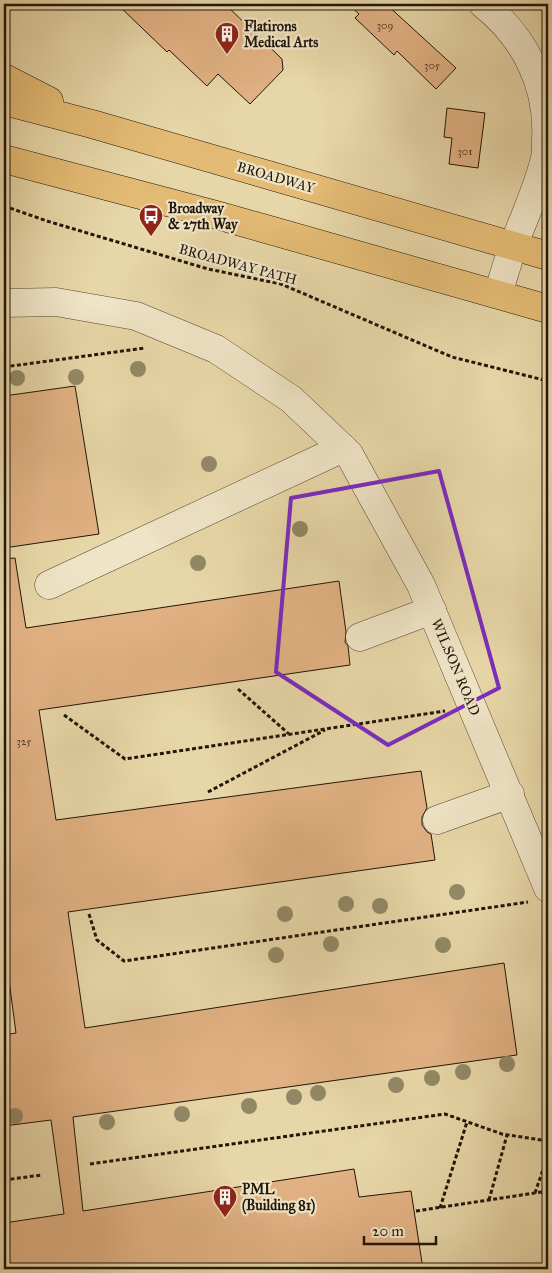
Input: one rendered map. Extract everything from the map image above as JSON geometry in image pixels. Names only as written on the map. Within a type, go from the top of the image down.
[{"type":"main road","points":[[4,78],[92,124]]},
{"type":"main road","name":"BROADWAY","points":[[4,101],[92,124],[548,256]]},
{"type":"main road","points":[[4,159],[230,219],[548,308]]},
{"type":"street","points":[[483,4],[498,16],[527,53],[541,86],[547,121],[542,193],[513,246],[498,294]]},
{"type":"street","name":"WILSON ROAD","points":[[4,303],[56,302],[136,316],[216,350],[291,398],[346,451],[421,585],[510,794],[543,894]]},
{"type":"street","points":[[49,585],[346,451]]},
{"type":"street","points":[[360,637],[432,610]]},
{"type":"street","points":[[437,820],[510,794]]},
{"type":"path","name":"BROADWAY PATH","points":[[4,206],[47,221],[208,269],[281,284],[452,357],[548,381]]},
{"type":"path","points":[[4,367],[146,348]]},
{"type":"path","points":[[238,690],[290,734]]},
{"type":"path","points":[[64,715],[125,759],[451,711]]},
{"type":"path","points":[[208,792],[327,729]]},
{"type":"path","points":[[89,914],[97,940],[124,960],[543,894]]},
{"type":"path","points":[[90,1164],[445,1114],[507,1135],[548,1141]]},
{"type":"path","points":[[440,1208],[467,1122]]},
{"type":"path","points":[[489,1200],[507,1135]]},
{"type":"path","points":[[535,1193],[548,1155]]},
{"type":"path","points":[[4,1180],[42,1175]]},
{"type":"path","points":[[416,1211],[548,1191]]},
{"type":"highlighted area","points":[[439,471],[499,688],[388,745],[276,672],[291,498]]},
{"type":"building","name":"Flatirons Medical Arts","points":[[117,4],[225,4],[282,59],[283,70],[250,104],[218,74],[207,86],[169,50],[167,52]]},
{"type":"building","points":[[348,4],[386,4],[456,68],[436,89],[397,51],[394,55],[355,18],[359,14]]},
{"type":"building","points":[[447,108],[485,113],[478,168],[449,164],[452,138],[444,137]]},
{"type":"building","points":[[75,386],[99,534],[4,548],[4,396]]},
{"type":"building","points":[[15,558],[26,628],[339,581],[346,632],[345,642],[348,646],[350,665],[39,710],[56,820],[421,771],[427,808],[422,817],[422,825],[431,834],[435,860],[68,912],[85,1028],[504,963],[517,1055],[73,1117],[83,1211],[354,1169],[359,1197],[411,1191],[423,1269],[4,1269],[4,1223],[64,1214],[51,1120],[4,1126],[4,1035],[16,1033],[4,942],[4,559]]},
{"type":"place","name":"Flatirons Medical Arts","points":[[227,55]]},
{"type":"place","name":"Broadway & 27th Way","points":[[151,237]]},
{"type":"place","name":"PML (Building 81)","points":[[225,1218]]}]
